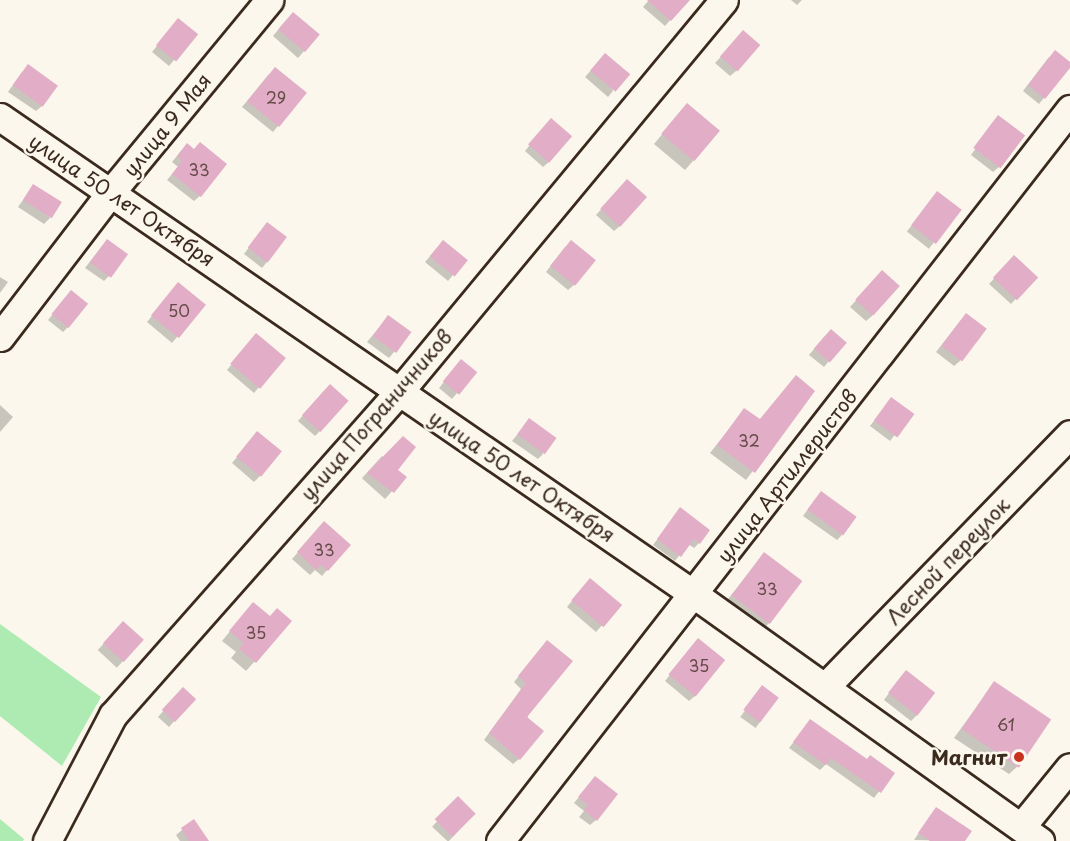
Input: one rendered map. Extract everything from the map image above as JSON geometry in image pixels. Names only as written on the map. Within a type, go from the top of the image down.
[{"type":"street","name":"улица 9 Мая","points":[[0,337],[111,192],[269,0]]},
{"type":"street","name":"улица Пограничников","points":[[47,841],[113,716],[399,392],[724,0]]},
{"type":"street","name":"улица Артиллеристов","points":[[500,841],[695,595],[1070,109]]},
{"type":"street","name":"улица 50 лет Октября","points":[[0,117],[695,595],[1031,834]]},
{"type":"street","name":"Лесной переулок","points":[[825,687],[1070,435]]},
{"type":"street","points":[[1031,834],[1070,767]]},
{"type":"green space","points":[[0,624],[101,697],[62,766],[0,716]]},
{"type":"green space","points":[[0,819],[24,839],[23,841],[0,841]]},
{"type":"building","points":[[647,0],[690,0],[671,21]]},
{"type":"building","points":[[293,12],[320,34],[305,52],[278,30]]},
{"type":"building","points":[[178,18],[198,34],[176,62],[156,45]]},
{"type":"building","points":[[743,30],[760,45],[737,72],[720,56]]},
{"type":"building","points":[[1055,50],[1070,62],[1070,68],[1045,99],[1028,85]]},
{"type":"building","points":[[605,53],[630,74],[615,92],[590,71]]},
{"type":"building","points":[[28,64],[58,86],[43,107],[13,85]]},
{"type":"building","points":[[275,67],[307,93],[279,127],[247,101]]},
{"type":"building","points":[[687,103],[720,131],[694,161],[661,134]]},
{"type":"building","points":[[998,115],[1025,135],[1000,168],[973,148]]},
{"type":"building","points":[[551,118],[572,136],[549,163],[528,144]]},
{"type":"building","points":[[200,142],[227,164],[201,197],[172,174],[182,161],[177,156],[187,143],[194,149]]},
{"type":"building","points":[[627,179],[647,197],[620,227],[600,209]]},
{"type":"building","points":[[33,184],[62,202],[52,218],[23,200]]},
{"type":"building","points":[[937,191],[962,210],[936,244],[911,225]]},
{"type":"building","points":[[267,222],[287,237],[268,263],[248,248]]},
{"type":"building","points":[[107,239],[128,254],[111,278],[90,262]]},
{"type":"building","points":[[443,240],[468,260],[455,276],[430,256]]},
{"type":"building","points":[[571,240],[596,260],[575,286],[550,266]]},
{"type":"building","points":[[1014,255],[1038,278],[1017,300],[993,278]]},
{"type":"building","points":[[882,270],[900,286],[873,316],[855,300]]},
{"type":"building","points":[[178,282],[206,305],[179,338],[151,315]]},
{"type":"building","points":[[71,290],[88,304],[69,328],[51,314]]},
{"type":"building","points":[[966,313],[987,329],[962,361],[941,346]]},
{"type":"building","points":[[388,315],[411,332],[396,353],[373,336]]},
{"type":"building","points":[[831,329],[847,343],[830,362],[814,349]]},
{"type":"building","points":[[256,333],[286,358],[260,389],[230,364]]},
{"type":"building","points":[[461,359],[477,372],[459,395],[443,382]]},
{"type":"building","points":[[796,375],[815,391],[755,473],[717,445],[744,408],[760,419]]},
{"type":"building","points":[[330,384],[349,401],[320,432],[302,415]]},
{"type":"building","points":[[891,397],[914,414],[897,438],[874,420]]},
{"type":"building","points":[[529,418],[557,438],[545,454],[517,434]]},
{"type":"building","points":[[257,431],[282,451],[261,477],[236,457]]},
{"type":"building","points":[[403,436],[416,447],[398,470],[407,477],[394,493],[367,473]]},
{"type":"building","points":[[821,491],[857,517],[843,535],[807,510]]},
{"type":"building","points":[[680,507],[710,530],[700,544],[694,539],[681,557],[657,539]]},
{"type":"building","points":[[324,521],[351,545],[328,571],[321,565],[316,570],[297,552]]},
{"type":"building","points":[[764,552],[802,581],[770,624],[732,595]]},
{"type":"building","points":[[590,578],[622,605],[604,627],[571,600]]},
{"type":"building","points":[[253,602],[270,616],[277,608],[292,621],[256,663],[239,649],[244,643],[229,631]]},
{"type":"building","points":[[123,621],[144,640],[124,662],[103,643]]},
{"type":"building","points":[[698,638],[725,660],[696,697],[668,675]]},
{"type":"building","points":[[547,640],[573,661],[527,717],[544,731],[520,760],[489,733],[526,683],[518,676]]},
{"type":"building","points":[[906,670],[935,693],[917,716],[888,693]]},
{"type":"building","points":[[994,681],[1051,720],[1019,768],[962,729]]},
{"type":"building","points":[[762,685],[779,698],[760,722],[743,710]]},
{"type":"building","points":[[183,687],[196,699],[175,722],[162,710]]},
{"type":"building","points":[[810,719],[867,759],[870,755],[895,773],[881,793],[831,758],[826,765],[793,742]]},
{"type":"building","points":[[595,776],[618,794],[597,821],[584,810],[588,805],[578,797]]},
{"type":"building","points":[[458,796],[476,814],[452,837],[435,819]]},
{"type":"building","points":[[936,807],[972,831],[965,841],[930,841],[918,833]]},
{"type":"building","points":[[194,819],[209,841],[189,841],[181,828]]},
{"type":"place","name":"Магнит","points":[[1019,757]]}]
